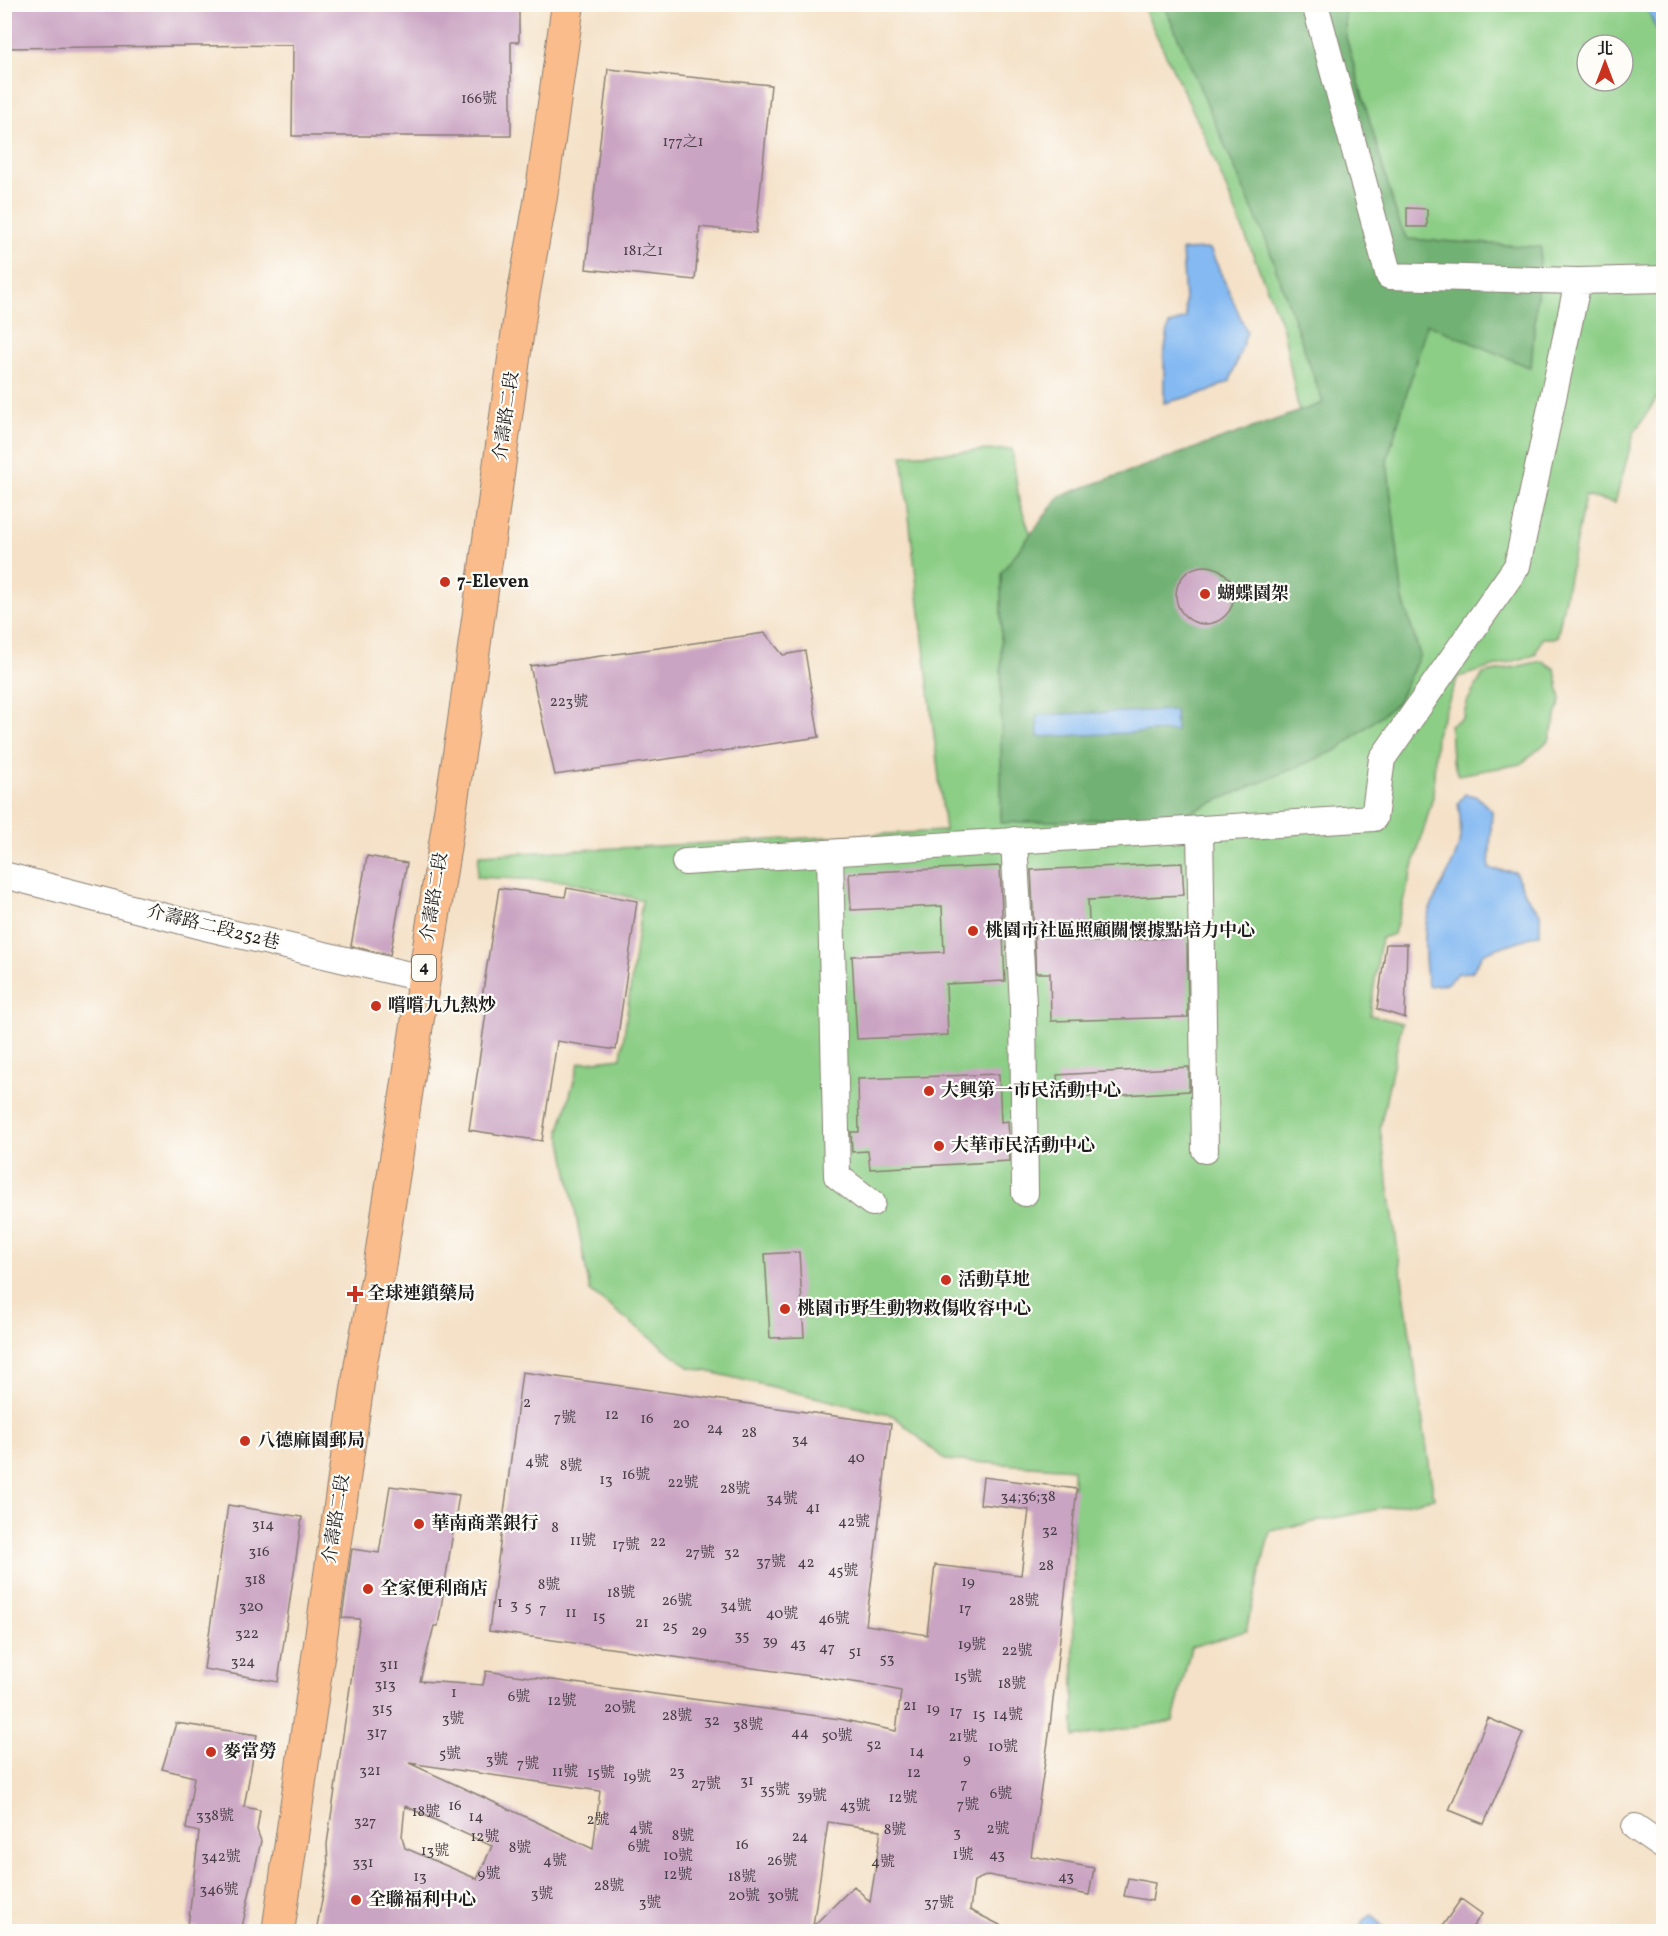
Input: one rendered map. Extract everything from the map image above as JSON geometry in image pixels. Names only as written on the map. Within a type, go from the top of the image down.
[{"type":"main road","name":"介壽路二段","points":[[278,1932],[321,1623],[463,728],[520,316],[541,197],[568,4]]},
{"type":"street","points":[[1315,4],[1389,276],[1578,281],[1664,279]]},
{"type":"street","points":[[685,862],[1374,818],[1382,759],[1517,566],[1578,281]]},
{"type":"street","points":[[1200,829],[1206,1150]]},
{"type":"street","points":[[1014,840],[1023,1004],[1025,1193]]},
{"type":"street","points":[[830,853],[837,1176],[872,1203]]},
{"type":"street","name":"介壽路二段252巷","points":[[4,874],[205,927],[422,978]]},
{"type":"street","points":[[1635,1827],[1664,1847]]},
{"type":"green space","points":[[1167,4],[1344,5],[1346,37],[1398,220],[1407,239],[1541,247],[1531,368],[1427,324],[1387,460],[1403,600],[1420,655],[1397,703],[1337,750],[1181,816],[1001,823],[1001,573],[1060,496],[1323,403],[1267,243],[1165,7]]},
{"type":"green space","points":[[1142,5],[1663,5],[1663,397],[1657,398],[1634,433],[1615,503],[1585,496],[1557,638],[1542,638],[1535,655],[1458,677],[1436,734],[1433,797],[1394,934],[1381,938],[1370,1015],[1402,1023],[1380,1128],[1434,1498],[1270,1531],[1246,1631],[1191,1647],[1173,1721],[1074,1737],[1073,1469],[945,1460],[894,1416],[689,1367],[590,1291],[560,1130],[579,1063],[621,1058],[642,900],[565,881],[477,877],[479,855],[945,831],[902,455],[1012,449],[1019,501],[1033,541],[1305,445],[1283,328],[1204,134]]},
{"type":"green space","points":[[1542,661],[1555,669],[1561,700],[1549,740],[1521,764],[1458,775],[1452,759],[1450,725],[1463,718],[1467,702],[1483,674]]},
{"type":"water","points":[[1646,5],[1663,5],[1663,34],[1655,27]]},
{"type":"water","points":[[1210,249],[1247,332],[1230,381],[1208,392],[1164,403],[1164,355],[1169,325],[1186,318],[1182,250]]},
{"type":"water","points":[[1175,710],[1176,731],[1038,737],[1037,715]]},
{"type":"water","points":[[1465,794],[1476,796],[1492,811],[1489,869],[1515,872],[1527,897],[1540,913],[1540,934],[1483,953],[1472,972],[1458,973],[1446,984],[1428,986],[1425,928],[1429,912],[1458,848],[1460,821],[1458,803]]},
{"type":"water","points":[[1372,1915],[1387,1931],[1359,1931],[1363,1920]]},
{"type":"building","points":[[4,4],[519,4],[519,42],[511,42],[511,136],[292,136],[293,45],[4,48]]},
{"type":"building","points":[[608,69],[771,85],[756,233],[700,227],[695,280],[586,269]]},
{"type":"building","points":[[1407,208],[1427,209],[1427,227],[1407,227]]},
{"type":"building","name":"蝴蝶園架","points":[[1205,566],[1216,568],[1229,579],[1234,595],[1232,606],[1221,619],[1205,624],[1194,622],[1181,611],[1176,595],[1178,584],[1189,571]]},
{"type":"building","points":[[765,633],[783,655],[805,651],[819,737],[555,775],[530,666]]},
{"type":"building","points":[[367,856],[407,863],[390,955],[351,946]]},
{"type":"building","points":[[1182,863],[1184,895],[1088,900],[1090,942],[1187,937],[1188,1017],[1051,1021],[1050,973],[1036,973],[1031,870]]},
{"type":"building","name":"桃園市社區照顧關懷據點培力中心","points":[[1000,866],[1005,981],[946,984],[948,1035],[857,1039],[852,956],[944,952],[942,906],[851,910],[849,873]]},
{"type":"building","points":[[499,888],[565,897],[567,888],[637,901],[616,1050],[557,1041],[542,1141],[469,1130],[488,999],[482,998]]},
{"type":"building","points":[[1386,944],[1407,944],[1405,1018],[1377,1009]]},
{"type":"building","points":[[1189,1067],[1189,1091],[1059,1099],[1057,1075]]},
{"type":"building","points":[[999,1074],[1001,1122],[1008,1121],[1010,1161],[870,1169],[868,1151],[852,1152],[851,1132],[859,1132],[858,1079]]},
{"type":"building","name":"桃園市野生動物救傷收容中心","points":[[799,1252],[804,1337],[770,1338],[765,1254]]},
{"type":"building","points":[[522,1372],[891,1424],[866,1625],[927,1635],[935,1565],[1021,1575],[1029,1510],[980,1504],[983,1477],[1077,1489],[1049,1735],[1031,1856],[1094,1868],[1089,1895],[988,1875],[974,1881],[970,1910],[1014,1932],[316,1932],[328,1867],[327,1844],[360,1619],[342,1618],[352,1549],[379,1553],[390,1486],[459,1495],[438,1626],[434,1626],[420,1681],[483,1685],[486,1671],[840,1719],[896,1731],[901,1691],[874,1685],[489,1631]],"holes":[[[409,1763],[600,1791],[593,1849],[539,1823]],[[405,1806],[492,1846],[477,1879],[405,1848],[402,1837]],[[828,1822],[881,1830],[870,1902],[854,1886],[813,1926]]]},
{"type":"building","points":[[228,1505],[302,1517],[278,1682],[204,1669]]},
{"type":"building","points":[[1488,1718],[1523,1733],[1484,1824],[1449,1810]]},
{"type":"building","points":[[176,1723],[257,1735],[244,1807],[260,1810],[257,1830],[261,1841],[241,1932],[219,1932],[188,1926],[199,1832],[186,1829],[194,1777],[162,1769]]},
{"type":"building","points":[[1128,1878],[1155,1883],[1152,1901],[1124,1896]]},
{"type":"building","points":[[1461,1899],[1482,1914],[1469,1932],[1438,1932]]},
{"type":"place","name":"7-Eleven","points":[[445,582]]},
{"type":"place","name":"蝴蝶園架","points":[[1205,594]]},
{"type":"place","name":"桃園市社區照顧關懷據點培力中心","points":[[973,931]]},
{"type":"place","name":"嚐嚐九九熱炒","points":[[376,1006]]},
{"type":"place","name":"大興第一市民活動中心","points":[[929,1091]]},
{"type":"place","name":"大華市民活動中心","points":[[939,1146]]},
{"type":"place","name":"活動草地","points":[[946,1280]]},
{"type":"place","name":"全球連鎖藥局","points":[[355,1294]]},
{"type":"place","name":"桃園市野生動物救傷收容中心","points":[[785,1309]]},
{"type":"place","name":"八德麻園郵局","points":[[245,1441]]},
{"type":"place","name":"華南商業銀行","points":[[419,1524]]},
{"type":"place","name":"全家便利商店","points":[[368,1589]]},
{"type":"place","name":"麥當勞","points":[[211,1752]]},
{"type":"place","name":"全聯福利中心","points":[[356,1900]]}]
